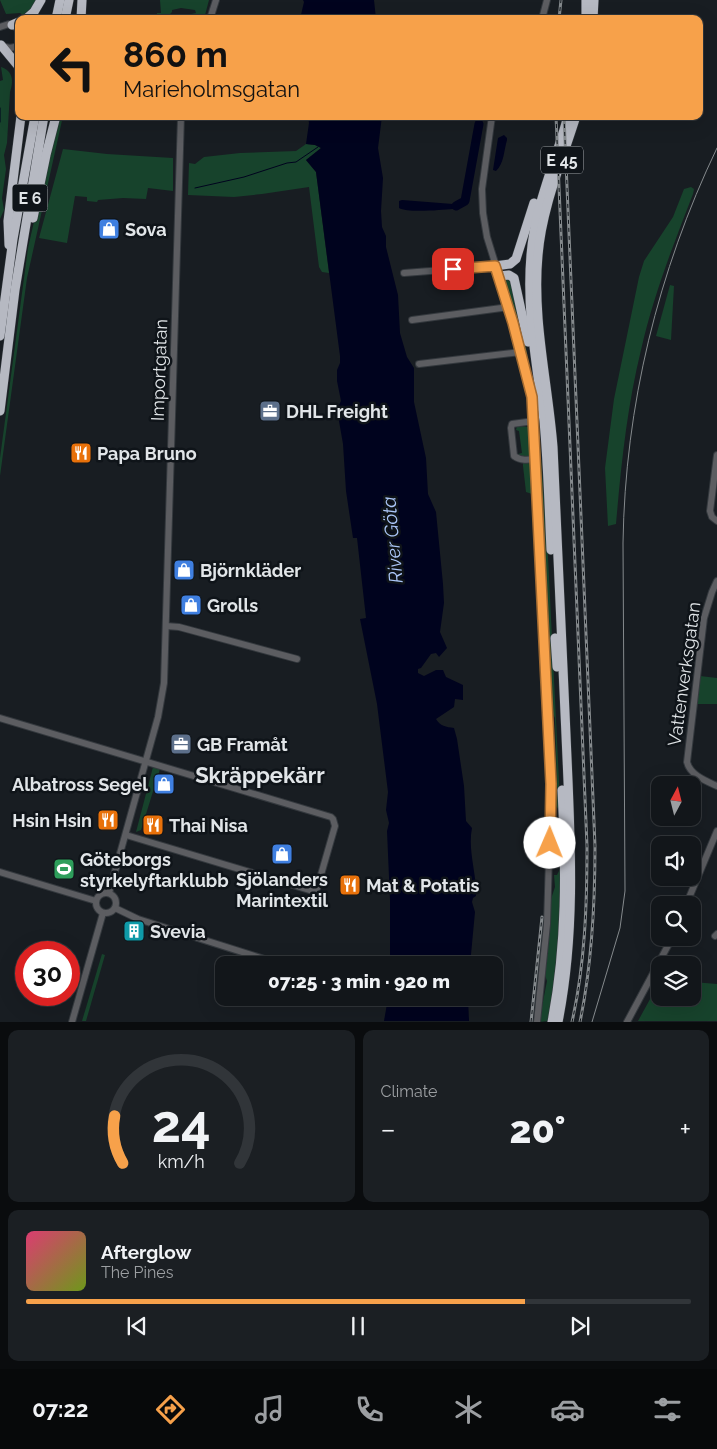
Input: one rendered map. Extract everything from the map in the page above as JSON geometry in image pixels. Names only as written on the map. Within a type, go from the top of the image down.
[{"type":"highway","points":[[31,15],[41,0]]},
{"type":"highway","points":[[57,15],[60,0]]},
{"type":"highway","points":[[66,15],[69,0]]},
{"type":"highway","points":[[81,15],[82,0]]},
{"type":"highway","points":[[586,0],[586,15]]},
{"type":"highway","points":[[593,15],[594,0]]},
{"type":"highway","points":[[0,45],[15,62]]},
{"type":"highway","points":[[11,256],[8,221],[21,120]]},
{"type":"highway","name":"E 6","points":[[0,336],[11,256],[34,120]]},
{"type":"highway","name":"E 6","points":[[0,411],[15,290],[43,120]]},
{"type":"highway","points":[[15,290],[24,263],[55,120]]},
{"type":"highway","name":"E 45","points":[[552,1022],[563,936],[565,861],[544,423],[536,374],[529,303],[531,254],[538,207],[567,120]]},
{"type":"highway","name":"E 45","points":[[558,1022],[566,976],[571,928],[571,847],[550,410],[537,311],[537,271],[543,221],[575,120]]},
{"type":"highway","points":[[495,266],[510,264],[516,259],[544,169],[562,137]]},
{"type":"highway","points":[[498,276],[509,275],[514,278],[536,374]]},
{"type":"street","points":[[212,15],[218,0]]},
{"type":"street","points":[[216,15],[218,0]]},
{"type":"street","points":[[543,15],[547,0]]},
{"type":"street","points":[[0,28],[5,25],[15,25]]},
{"type":"street","points":[[0,45],[10,48],[15,47]]},
{"type":"street","name":"Importgatan","points":[[109,893],[146,762],[162,697],[166,626],[181,120]]},
{"type":"street","points":[[492,120],[482,197],[485,229],[531,392],[536,459],[551,791],[547,924],[537,1022]]},
{"type":"street","points":[[404,273],[495,266]]},
{"type":"street","points":[[412,320],[508,307]]},
{"type":"street","points":[[420,364],[521,352]]},
{"type":"street","points":[[534,421],[512,424],[510,428],[514,456],[517,459],[536,459]]},
{"type":"street","points":[[714,519],[710,511],[717,455]]},
{"type":"street","name":"Vattenverksgatan","points":[[717,581],[704,618],[687,762],[688,767],[695,775],[717,786]]},
{"type":"street","points":[[166,626],[297,659]]},
{"type":"street","points":[[0,718],[331,817],[335,826],[316,892],[126,835]]},
{"type":"street","points":[[690,896],[717,832]]},
{"type":"street","points":[[0,872],[96,900]]},
{"type":"street","points":[[109,893],[115,899],[115,908],[110,913],[104,913],[97,908],[96,900],[101,894],[109,893]]},
{"type":"street","points":[[115,908],[138,919],[255,956]]},
{"type":"street","points":[[72,1022],[104,913]]},
{"type":"street","points":[[627,1022],[668,946]]},
{"type":"green space","points":[[0,0],[37,0],[34,6],[23,15],[20,13],[6,14]]},
{"type":"green space","points":[[160,0],[209,0],[205,15],[192,15],[196,13],[195,10],[181,8],[172,10],[169,15],[157,15],[157,13],[161,13]]},
{"type":"green space","points":[[1,67],[8,71],[12,77],[12,84],[7,143],[4,155],[6,169],[2,198],[4,210],[0,219],[0,81],[3,80]]},
{"type":"green space","points":[[57,120],[62,120],[27,278],[0,476],[0,458],[28,248]]},
{"type":"green space","points":[[306,144],[321,148],[306,160],[316,172],[329,273],[322,272],[319,267],[309,187],[234,197],[188,195],[189,163],[195,164],[204,157],[240,153],[296,151]]},
{"type":"green space","points":[[63,149],[173,158],[173,191],[148,188],[146,199],[123,198],[98,200],[97,202],[87,201],[87,197],[75,196],[67,243],[39,238]]},
{"type":"green space","points":[[691,187],[694,189],[693,194],[657,291],[641,350],[628,415],[616,524],[608,526],[605,468],[614,399],[639,277],[644,261],[673,217],[684,189]]},
{"type":"green space","points":[[507,279],[511,282],[523,334],[533,386],[538,421],[532,383],[504,283]]},
{"type":"green space","points":[[670,285],[674,286],[671,340],[656,336]]},
{"type":"green space","points":[[517,426],[531,427],[531,456],[525,457],[518,454],[522,453],[519,431],[516,430]]},
{"type":"green space","points":[[540,445],[547,536],[560,802],[559,810],[556,806],[554,811],[553,770],[555,785],[557,785],[555,718],[552,712],[551,716],[538,456]]},
{"type":"green space","points":[[531,462],[533,464],[535,495],[526,492],[523,463]]},
{"type":"green space","points":[[700,676],[717,678],[717,704],[697,704]]},
{"type":"green space","points":[[153,767],[160,769],[141,830],[136,832]]},
{"type":"green space","points":[[561,867],[560,925],[552,1002],[549,1021],[539,1022],[547,981],[545,975],[551,899],[555,887],[554,875],[557,875]]},
{"type":"green space","points":[[102,954],[105,955],[86,1021],[82,1021]]},
{"type":"green space","points":[[701,983],[717,984],[717,1021],[638,1021],[651,997],[651,1006],[701,1006]]},
{"type":"water","points":[[303,0],[374,0],[376,15],[301,15]]},
{"type":"water","name":"River Göta","points":[[309,120],[382,120],[378,148],[383,178],[382,227],[386,236],[386,247],[398,295],[400,333],[407,357],[414,368],[414,402],[426,458],[428,494],[436,512],[443,584],[444,603],[440,632],[447,648],[439,657],[436,653],[431,654],[421,668],[418,669],[418,673],[424,676],[436,670],[443,670],[446,677],[463,685],[463,700],[455,699],[454,707],[436,719],[443,726],[454,728],[464,786],[466,821],[472,828],[471,843],[476,896],[472,902],[475,912],[471,956],[390,956],[387,831],[389,823],[386,810],[388,792],[377,704],[360,619],[366,618],[357,538],[353,538],[346,491],[343,444],[339,421],[338,407],[341,401],[337,370],[340,356],[316,172],[306,160],[321,148],[306,144]]},
{"type":"water","points":[[504,135],[507,140],[501,165],[496,171],[493,170],[498,138]]},
{"type":"water","points":[[399,201],[453,204],[456,206],[453,209],[403,210],[399,208]]},
{"type":"water","points":[[387,1006],[468,1006],[469,1021],[384,1021]]},
{"type":"waterway","points":[[0,108],[0,122]]},
{"type":"waterway","points":[[456,206],[465,201],[479,124]]},
{"type":"waterway","points":[[195,188],[244,177],[287,163],[296,162],[318,147]]},
{"type":"tram line","points":[[592,1022],[620,928],[625,891],[623,543],[630,441],[638,390],[662,291],[696,195],[717,148]]},
{"type":"railway","points":[[559,15],[561,0]]},
{"type":"railway","points":[[556,120],[587,846],[584,934],[580,978],[572,1022]]},
{"type":"railway","points":[[564,120],[595,846],[592,934],[580,1022]]},
{"type":"railway","points":[[531,1022],[542,917]]},
{"type":"place","name":"Sova","points":[[109,229]]},
{"type":"place","name":"DHL Freight","points":[[270,411]]},
{"type":"place","name":"Papa Bruno","points":[[81,453]]},
{"type":"place","name":"Björnkläder","points":[[184,570]]},
{"type":"place","name":"Grolls","points":[[191,605]]},
{"type":"place","name":"GB Framåt","points":[[181,744]]},
{"type":"place","name":"Albatross Segel","points":[[164,784]]},
{"type":"place","name":"Hsin Hsin","points":[[108,820]]},
{"type":"place","name":"Thai Nisa","points":[[153,825]]},
{"type":"place","name":"Sjölanders Marintextil","points":[[282,854]]},
{"type":"place","name":"Göteborgs styrkelyftarklubb","points":[[64,869]]},
{"type":"place","name":"Mat & Potatis","points":[[350,885]]},
{"type":"place","name":"Svevia","points":[[134,931]]},
{"type":"district","name":"Skräppekärr","points":[[260,775]]},
{"type":"route","points":[[453,269],[495,266],[509,308],[532,397],[551,791],[550,843]]}]
